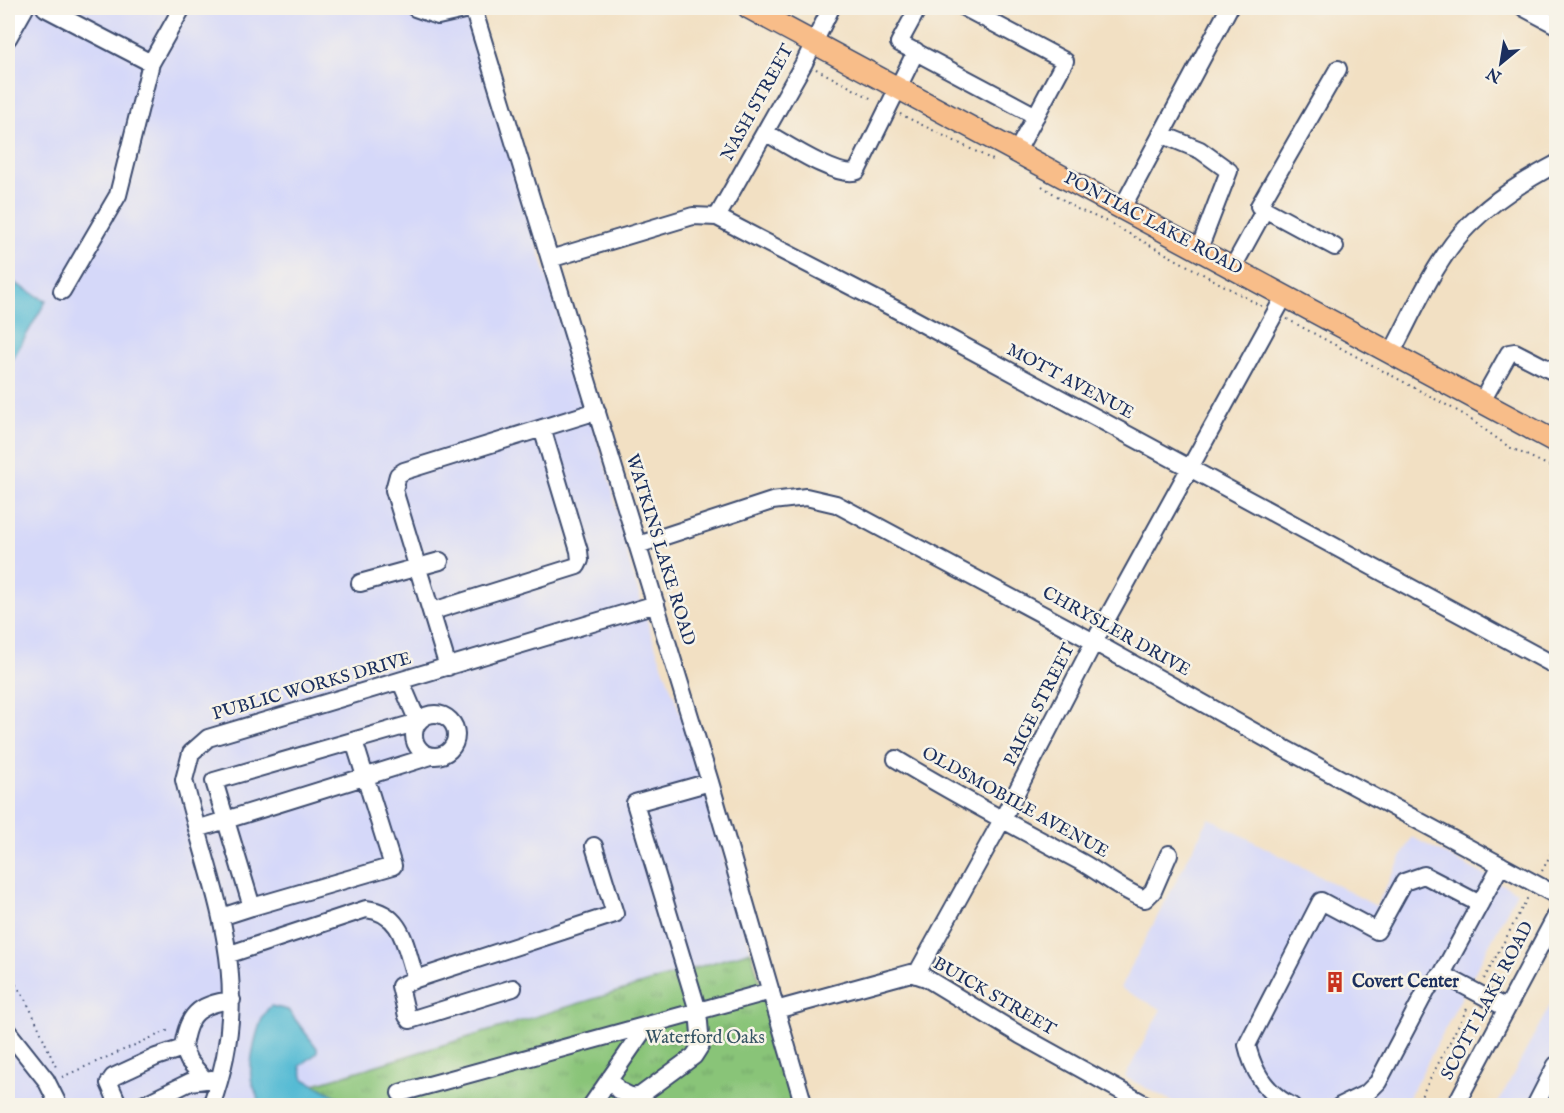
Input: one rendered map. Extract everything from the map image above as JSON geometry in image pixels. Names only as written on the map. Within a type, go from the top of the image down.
[{"type":"main road","name":"PONTIAC LAKE ROAD","points":[[753,8],[1557,442]]},
{"type":"street","points":[[8,38],[25,8]]},
{"type":"street","points":[[45,8],[151,63]]},
{"type":"street","points":[[62,291],[118,195],[151,63],[182,8]]},
{"type":"street","points":[[415,8],[438,16],[473,8]]},
{"type":"street","name":"WATKINS LAKE ROAD","points":[[473,8],[710,782],[804,1106]]},
{"type":"street","name":"NASH STREET","points":[[717,217],[831,8]]},
{"type":"street","points":[[918,8],[899,43],[1036,116]]},
{"type":"street","points":[[965,8],[1065,62],[1017,151]]},
{"type":"street","points":[[1122,208],[1229,8]]},
{"type":"street","points":[[1524,8],[1557,25]]},
{"type":"street","points":[[765,132],[836,171],[852,174],[864,161],[916,51]]},
{"type":"street","points":[[1335,248],[1259,206],[1338,69]]},
{"type":"street","points":[[1161,134],[1200,150],[1229,171],[1199,249]]},
{"type":"street","points":[[1392,352],[1431,278],[1467,227],[1491,205],[1524,181],[1557,164]]},
{"type":"street","points":[[1233,267],[1265,209]]},
{"type":"street","name":"MOTT AVENUE","points":[[550,258],[693,216],[717,217],[897,310],[1557,666]]},
{"type":"street","name":"PAIGE STREET","points":[[916,975],[1002,820],[1094,642],[1285,295]]},
{"type":"street","points":[[1482,401],[1509,353],[1515,352],[1557,373]]},
{"type":"street","points":[[448,667],[433,611],[394,490],[398,476],[404,471],[597,411]]},
{"type":"street","points":[[433,611],[577,566],[580,560],[579,551],[542,428]]},
{"type":"street","name":"CHRYSLER DRIVE","points":[[638,545],[772,501],[806,497],[836,504],[1557,895]]},
{"type":"street","points":[[360,583],[440,561]]},
{"type":"street","name":"PUBLIC WORKS DRIVE","points":[[212,1106],[229,1045],[232,1000],[230,954],[184,780],[191,753],[208,738],[258,721],[401,682],[656,604]]},
{"type":"street","points":[[252,907],[214,781],[418,722],[429,715],[449,719],[456,731],[454,744],[450,750],[438,756],[431,756],[424,754],[416,743],[418,722],[401,682]]},
{"type":"street","points":[[221,916],[393,866],[354,741]]},
{"type":"street","points":[[196,828],[431,756]]},
{"type":"street","name":"OLDSMOBILE AVENUE","points":[[896,759],[1115,881],[1130,894],[1145,899],[1153,891],[1169,854]]},
{"type":"street","points":[[610,1078],[618,1090],[632,1097],[641,1095],[694,1056],[701,1045],[698,1011],[635,803],[710,782]]},
{"type":"street","points":[[513,987],[415,1020],[406,1016],[400,990],[402,983],[615,914],[594,846]]},
{"type":"street","points":[[1340,1106],[1367,1093],[1378,1082],[1427,989],[1442,974],[1501,865]]},
{"type":"street","points":[[1292,1106],[1273,1094],[1260,1078],[1247,1045],[1321,901],[1377,931],[1404,882],[1424,875],[1480,904]]},
{"type":"street","points":[[230,954],[366,909],[383,911],[396,921],[416,979]]},
{"type":"street","name":"SCOTT LAKE ROAD","points":[[1455,1106],[1557,916]]},
{"type":"street","name":"BUICK STREET","points":[[776,1010],[911,973],[1148,1106]]},
{"type":"street","points":[[1442,974],[1506,1008]]},
{"type":"street","points":[[400,1093],[771,991]]},
{"type":"street","points":[[204,1079],[189,1061],[183,1048],[187,1025],[192,1016],[204,1007],[232,1000]]},
{"type":"street","points":[[591,1106],[647,1025]]},
{"type":"street","points":[[8,1032],[46,1080],[59,1106]]},
{"type":"street","points":[[119,1106],[109,1083],[113,1077],[156,1057],[183,1048]]},
{"type":"street","points":[[1535,1104],[1557,1065]]},
{"type":"street","points":[[141,1106],[190,1082],[221,1078]]},
{"type":"street","points":[[1535,1104],[1557,1094]]},
{"type":"path","points":[[810,66],[998,163]]},
{"type":"path","points":[[1033,181],[1077,209],[1111,224],[1268,309]]},
{"type":"path","points":[[1283,317],[1463,414],[1509,447],[1557,470]]},
{"type":"path","points":[[1416,1106],[1557,844]]},
{"type":"path","points":[[8,975],[31,1009],[62,1077]]},
{"type":"shaded area","points":[[8,8],[464,8],[612,488],[628,558],[652,637],[688,734],[751,951],[243,1105],[8,1105]]},
{"type":"shaded area","points":[[1209,818],[1376,906],[1412,837],[1517,892],[1405,1105],[1179,1105],[1125,1077],[1161,1009],[1120,988]]},
{"type":"shaded area","points":[[1556,994],[1556,1105],[1497,1105]]},
{"type":"green space","name":"Waterford Oaks","points":[[751,951],[795,1105],[243,1106]]},
{"type":"water","points":[[8,279],[46,301],[8,367]]},
{"type":"water","points":[[271,1006],[288,1010],[317,1048],[317,1053],[300,1066],[304,1079],[353,1105],[258,1105],[251,1078],[251,1062],[258,1029],[266,1011]]},
{"type":"place","name":"Covert Center","points":[[1335,982]]}]
